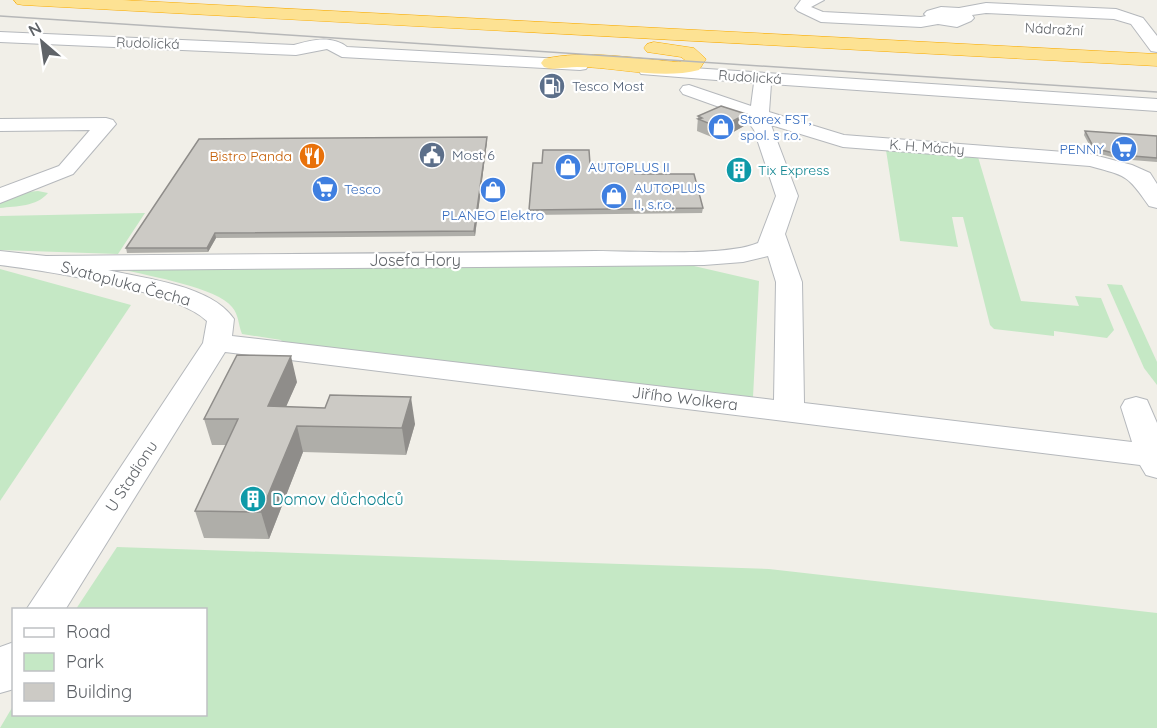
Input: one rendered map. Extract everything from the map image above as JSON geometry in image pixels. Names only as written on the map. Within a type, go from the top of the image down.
[{"type":"highway","points":[[23,0],[422,21],[1155,45]]},
{"type":"highway","points":[[150,0],[1155,45]]},
{"type":"highway","points":[[422,21],[561,39],[676,50],[687,52],[696,59],[692,66],[679,68],[576,61],[550,63]]},
{"type":"street","points":[[818,0],[806,3],[803,8],[821,17],[921,22],[936,16],[969,11],[1146,9]]},
{"type":"street","points":[[917,3],[936,16]]},
{"type":"street","points":[[917,3],[997,16],[1101,22]]},
{"type":"street","points":[[969,11],[1116,14],[1137,21],[1155,45]]},
{"type":"street","points":[[1119,32],[1155,45]]},
{"type":"street","name":"Rudolická","points":[[0,37],[296,50],[325,45],[338,47],[342,52],[550,63],[1157,105]]},
{"type":"street","points":[[296,50],[292,58],[318,62],[337,58],[342,52]]},
{"type":"street","name":"Josefa Hory","points":[[46,262],[574,259],[749,255],[761,252],[768,247],[787,196],[764,130],[759,123],[764,78]]},
{"type":"street","name":"K. H. Máchy","points":[[689,90],[791,126],[843,141],[1090,160],[1125,170],[1142,178],[1157,201]]},
{"type":"street","points":[[0,125],[106,124],[66,170],[0,195]]},
{"type":"street","points":[[773,234],[789,282],[789,411]]},
{"type":"street","name":"Svatopluka Čecha","points":[[0,258],[46,262],[179,294],[208,307],[222,319],[217,343]]},
{"type":"street","name":"Jiřího Wolkera","points":[[217,343],[789,411],[1155,461],[1136,407]]},
{"type":"street","name":"U Stadionu","points":[[46,608],[217,343]]},
{"type":"street","points":[[0,676],[12,661]]},
{"type":"green space","points":[[886,150],[978,157],[1021,301],[1079,306],[1075,296],[1101,298],[1114,330],[1107,338],[1054,331],[1054,336],[994,329],[990,325],[963,217],[952,217],[958,247],[900,241]]},
{"type":"green space","points":[[38,191],[48,193],[32,203],[0,208],[0,199],[16,193]]},
{"type":"green space","points":[[145,213],[118,254],[0,250],[0,216]]},
{"type":"green space","points":[[681,263],[759,281],[753,397],[284,344],[281,340],[242,334],[232,307],[213,294],[125,270],[129,267]]},
{"type":"green space","points":[[0,269],[131,305],[0,501]]},
{"type":"green space","points":[[1107,284],[1122,285],[1157,362],[1157,385],[1144,368]]},
{"type":"green space","points":[[117,547],[769,569],[1157,613],[1157,728],[0,728],[12,708],[12,716],[207,716],[207,608],[77,608]]},
{"type":"building","points":[[721,106],[746,114],[720,128],[698,119],[702,118],[698,116]]},
{"type":"building","name":"PENNY","points":[[1085,131],[1157,136],[1157,158],[1121,155],[1094,148]]},
{"type":"building","name":"Tesco","points":[[487,137],[474,231],[215,233],[207,248],[126,248],[199,139]]},
{"type":"building","name":"AUTOPLUS II, s.r.o.","points":[[543,150],[589,150],[590,164],[634,164],[635,174],[694,174],[703,208],[529,210],[533,163],[542,163]]},
{"type":"building","points":[[237,355],[291,356],[268,406],[325,408],[330,395],[411,397],[402,428],[297,426],[261,512],[195,511],[238,419],[204,419]]},
{"type":"tram line","points":[[0,16],[1157,92]]},
{"type":"place","name":"Tesco Most","points":[[552,86]]},
{"type":"place","name":"Storex FST, spol. s r.o.","points":[[721,127]]},
{"type":"place","name":"PENNY","points":[[1124,149]]},
{"type":"place","name":"Most 6","points":[[432,155]]},
{"type":"place","name":"Bistro Panda","points":[[312,156]]},
{"type":"place","name":"AUTOPLUS II","points":[[568,167]]},
{"type":"place","name":"Tix Express","points":[[739,170]]},
{"type":"place","name":"Tesco","points":[[325,189]]},
{"type":"place","name":"PLANEO Elektro","points":[[493,190]]},
{"type":"place","name":"AUTOPLUS II, s.r.o.","points":[[614,196]]},
{"type":"place","name":"Domov důchodců","points":[[253,499]]}]
